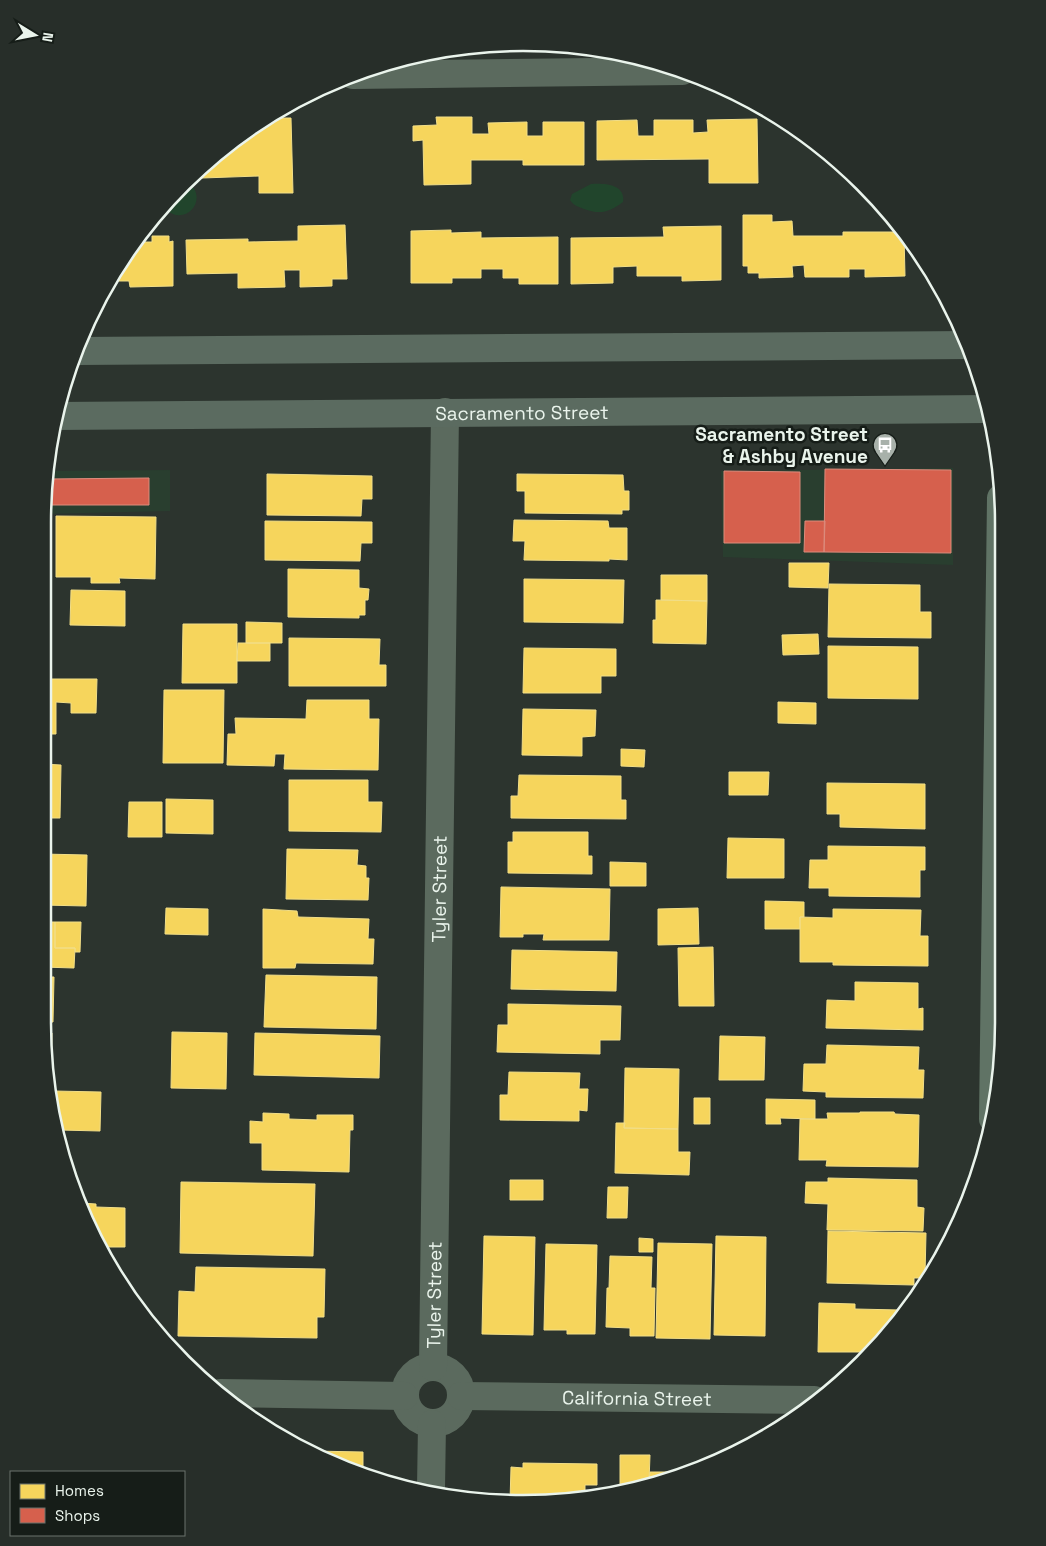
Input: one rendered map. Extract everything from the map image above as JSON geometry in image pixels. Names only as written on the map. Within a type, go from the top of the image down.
[{"type":"main road","points":[[994,1056],[995,964]]},
{"type":"street","points":[[375,75],[659,71]]},
{"type":"street","points":[[83,352],[960,345]]},
{"type":"street","name":"Sacramento Street","points":[[64,416],[981,409]]},
{"type":"street","name":"Tyler Street","points":[[433,1367],[445,412]]},
{"type":"street","points":[[433,1367],[442,1368],[450,1372],[460,1387],[461,1396],[456,1412],[442,1422],[432,1424],[416,1418],[410,1412],[404,1396],[405,1387],[409,1379],[416,1372],[424,1368],[433,1367]]},
{"type":"street","points":[[231,1393],[404,1396]]},
{"type":"street","name":"California Street","points":[[461,1396],[806,1400]]},
{"type":"street","points":[[431,1486],[432,1424]]},
{"type":"shaded area","points":[[591,184],[602,184],[618,188],[623,196],[623,202],[605,212],[590,211],[573,204],[570,200],[572,194]]},
{"type":"shaded area","points":[[192,186],[196,195],[196,202],[193,208],[188,213],[181,215],[169,211]]},
{"type":"shaded area","points":[[953,468],[953,565],[723,557],[721,471]]},
{"type":"shaded area","points":[[170,470],[170,511],[51,514],[54,471]]},
{"type":"building: Homes","points":[[436,117],[472,117],[472,134],[489,134],[488,123],[527,122],[527,136],[543,136],[543,122],[584,122],[584,165],[523,165],[523,160],[471,160],[471,184],[424,185],[423,140],[413,141],[413,126],[437,125]]},
{"type":"building: Homes","points":[[281,118],[291,118],[293,193],[259,193],[259,176],[202,178],[212,168],[261,131]]},
{"type":"building: Homes","points":[[757,119],[758,183],[709,183],[709,159],[597,160],[597,121],[637,120],[638,136],[654,136],[654,120],[693,120],[693,133],[708,132],[707,120]]},
{"type":"building: Homes","points":[[743,215],[772,215],[772,222],[792,221],[793,236],[843,236],[843,232],[894,232],[904,246],[905,276],[865,277],[865,269],[849,269],[849,277],[805,277],[804,265],[792,266],[793,277],[759,278],[759,273],[748,273],[748,266],[743,266]]},
{"type":"building: Homes","points":[[345,225],[347,279],[332,279],[332,286],[300,287],[300,270],[284,270],[285,287],[238,288],[238,273],[187,274],[186,240],[248,239],[248,242],[298,241],[298,226]]},
{"type":"building: Homes","points":[[721,226],[721,280],[682,281],[682,276],[637,276],[637,266],[613,267],[613,283],[571,284],[571,238],[664,237],[663,227]]},
{"type":"building: Homes","points":[[451,230],[451,233],[481,232],[481,238],[558,237],[558,284],[519,284],[519,278],[503,278],[503,269],[481,269],[481,278],[452,278],[452,283],[411,283],[411,231]]},
{"type":"building: Homes","points":[[152,236],[169,236],[169,242],[173,241],[173,286],[130,287],[129,281],[119,281],[145,242],[152,242]]},
{"type":"building: Homes","points":[[267,474],[372,476],[372,499],[362,499],[361,516],[267,515]]},
{"type":"building: Homes","points":[[517,474],[623,475],[624,491],[629,491],[629,510],[622,510],[622,514],[525,513],[525,491],[517,491]]},
{"type":"building: Homes","points":[[56,516],[156,517],[155,579],[119,578],[120,583],[91,583],[91,577],[56,577]]},
{"type":"building: Homes","points":[[514,520],[608,521],[609,528],[627,528],[627,560],[524,560],[525,541],[513,541]]},
{"type":"building: Homes","points":[[265,521],[372,522],[372,543],[361,543],[360,561],[265,560]]},
{"type":"building: Homes","points":[[789,563],[829,563],[828,588],[789,587]]},
{"type":"building: Homes","points":[[288,569],[359,570],[359,588],[369,589],[368,600],[365,600],[365,615],[359,615],[359,618],[288,617]]},
{"type":"building: Homes","points":[[661,575],[707,575],[707,601],[661,600]]},
{"type":"building: Homes","points":[[524,579],[624,580],[623,623],[524,622]]},
{"type":"building: Homes","points":[[829,584],[920,585],[920,612],[931,612],[931,638],[828,637]]},
{"type":"building: Homes","points":[[71,590],[125,591],[125,626],[70,625]]},
{"type":"building: Homes","points":[[656,600],[707,601],[706,644],[653,643],[653,620],[656,620]]},
{"type":"building: Homes","points":[[246,622],[282,623],[282,643],[246,643]]},
{"type":"building: Homes","points":[[183,624],[237,624],[237,683],[182,683]]},
{"type":"building: Homes","points":[[818,634],[819,654],[783,655],[782,635]]},
{"type":"building: Homes","points":[[289,638],[380,639],[379,665],[386,665],[386,686],[289,686]]},
{"type":"building: Homes","points":[[238,643],[270,643],[270,661],[237,661]]},
{"type":"building: Homes","points":[[828,646],[918,647],[918,699],[828,698]]},
{"type":"building: Homes","points":[[524,648],[616,649],[616,676],[601,676],[601,693],[523,693]]},
{"type":"building: Homes","points":[[51,679],[97,679],[96,713],[71,713],[71,703],[56,702],[56,734],[51,734]]},
{"type":"building: Homes","points":[[164,690],[224,690],[223,763],[163,763]]},
{"type":"building: Homes","points":[[307,700],[369,700],[369,719],[379,719],[378,770],[284,769],[285,754],[275,754],[274,766],[227,765],[228,734],[236,734],[235,718],[306,719]]},
{"type":"building: Homes","points":[[778,702],[816,703],[816,724],[778,723]]},
{"type":"building: Homes","points":[[523,709],[596,710],[595,736],[582,737],[582,756],[522,755]]},
{"type":"building: Homes","points":[[621,749],[645,750],[644,767],[621,766]]},
{"type":"building: Homes","points":[[51,764],[61,765],[60,818],[51,818]]},
{"type":"building: Homes","points":[[729,772],[769,772],[768,795],[729,795]]},
{"type":"building: Homes","points":[[519,775],[621,776],[621,800],[626,800],[626,819],[511,818],[511,796],[518,796]]},
{"type":"building: Homes","points":[[289,780],[368,780],[368,802],[382,802],[381,832],[289,831]]},
{"type":"building: Homes","points":[[827,783],[925,784],[925,829],[840,827],[840,814],[827,814]]},
{"type":"building: Homes","points":[[166,799],[213,800],[213,834],[166,833]]},
{"type":"building: Homes","points":[[129,802],[162,802],[162,837],[128,837]]},
{"type":"building: Homes","points":[[513,832],[588,832],[588,856],[592,856],[592,874],[508,873],[508,842],[513,842]]},
{"type":"building: Homes","points":[[728,838],[784,839],[784,878],[727,878]]},
{"type":"building: Homes","points":[[828,846],[925,847],[925,870],[920,870],[920,897],[829,896],[829,888],[809,888],[810,860],[828,860]]},
{"type":"building: Homes","points":[[287,849],[358,850],[357,865],[366,866],[366,878],[369,878],[368,900],[286,899]]},
{"type":"building: Homes","points":[[51,854],[87,855],[86,906],[51,905]]},
{"type":"building: Homes","points":[[610,862],[646,863],[646,886],[610,886]]},
{"type":"building: Homes","points":[[501,887],[610,889],[609,940],[543,940],[544,934],[523,934],[523,937],[500,937]]},
{"type":"building: Homes","points":[[765,901],[804,902],[804,917],[800,917],[800,929],[765,929]]},
{"type":"building: Homes","points":[[166,908],[208,909],[208,935],[165,934]]},
{"type":"building: Homes","points":[[698,908],[699,944],[658,945],[658,909]]},
{"type":"building: Homes","points":[[263,909],[297,911],[298,917],[369,919],[368,939],[374,939],[373,964],[296,963],[295,968],[263,968]]},
{"type":"building: Homes","points":[[833,909],[921,910],[920,936],[928,936],[928,966],[833,965],[833,962],[800,962],[800,917],[833,918]]},
{"type":"building: Homes","points":[[51,922],[55,922],[55,948],[75,948],[74,968],[51,967]]},
{"type":"building: Homes","points":[[55,922],[81,922],[80,952],[75,952],[75,948],[55,948]]},
{"type":"building: Homes","points":[[713,947],[714,1006],[679,1006],[678,948]]},
{"type":"building: Homes","points":[[512,950],[617,952],[616,991],[511,989]]},
{"type":"building: Homes","points":[[266,975],[377,977],[376,1029],[264,1027]]},
{"type":"building: Homes","points":[[51,977],[54,977],[53,1022],[51,1022]]},
{"type":"building: Homes","points":[[855,982],[918,983],[918,1009],[923,1008],[923,1030],[826,1028],[827,1000],[855,1001]]},
{"type":"building: Homes","points":[[508,1004],[621,1006],[620,1040],[600,1040],[600,1054],[497,1052],[498,1025],[508,1025]]},
{"type":"building: Homes","points":[[172,1032],[227,1033],[226,1089],[171,1088]]},
{"type":"building: Homes","points":[[255,1033],[380,1036],[379,1078],[254,1075]]},
{"type":"building: Homes","points":[[720,1036],[765,1037],[764,1080],[719,1080]]},
{"type":"building: Homes","points":[[827,1045],[919,1047],[918,1070],[924,1070],[923,1098],[826,1097],[826,1092],[803,1091],[804,1064],[826,1064]]},
{"type":"building: Homes","points":[[625,1068],[679,1069],[678,1129],[624,1128]]},
{"type":"building: Homes","points":[[509,1072],[580,1073],[579,1089],[588,1089],[587,1111],[579,1110],[579,1121],[500,1120],[500,1095],[508,1095]]},
{"type":"building: Homes","points":[[56,1091],[101,1092],[100,1131],[64,1130]]},
{"type":"building: Homes","points":[[694,1098],[710,1098],[710,1124],[694,1124]]},
{"type":"building: Homes","points":[[766,1099],[815,1100],[815,1119],[780,1118],[781,1124],[766,1124]]},
{"type":"building: Homes","points":[[894,1112],[895,1114],[919,1115],[918,1167],[826,1166],[827,1160],[799,1160],[800,1119],[828,1119],[827,1113]]},
{"type":"building: Homes","points":[[263,1113],[289,1114],[289,1119],[317,1120],[317,1115],[353,1115],[353,1130],[350,1130],[349,1172],[262,1170],[262,1143],[250,1143],[250,1121],[263,1122]]},
{"type":"building: Homes","points":[[616,1123],[625,1123],[624,1128],[678,1129],[678,1152],[690,1152],[689,1175],[615,1173]]},
{"type":"building: Homes","points":[[828,1178],[917,1180],[917,1207],[924,1208],[923,1231],[827,1230],[828,1204],[805,1203],[806,1182],[828,1182]]},
{"type":"building: Homes","points":[[510,1180],[543,1180],[543,1200],[510,1200]]},
{"type":"building: Homes","points":[[181,1182],[315,1184],[313,1256],[180,1253]]},
{"type":"building: Homes","points":[[608,1187],[628,1187],[627,1218],[607,1218]]},
{"type":"building: Homes","points":[[87,1203],[96,1204],[96,1207],[125,1208],[125,1247],[108,1247]]},
{"type":"building: Homes","points":[[828,1231],[926,1233],[925,1269],[920,1278],[914,1278],[914,1285],[827,1283]]},
{"type":"building: Homes","points":[[484,1236],[535,1237],[533,1335],[482,1334]]},
{"type":"building: Homes","points":[[716,1236],[766,1237],[765,1336],[714,1335]]},
{"type":"building: Homes","points":[[639,1238],[653,1239],[653,1252],[639,1252]]},
{"type":"building: Homes","points":[[658,1243],[712,1244],[710,1339],[656,1338]]},
{"type":"building: Homes","points":[[546,1244],[597,1245],[595,1334],[567,1334],[567,1330],[544,1330]]},
{"type":"building: Homes","points":[[610,1256],[652,1257],[651,1288],[655,1288],[654,1336],[630,1336],[630,1328],[606,1327]]},
{"type":"building: Homes","points":[[196,1267],[325,1269],[324,1317],[317,1317],[317,1338],[178,1336],[179,1291],[195,1292]]},
{"type":"building: Homes","points":[[819,1303],[855,1304],[855,1309],[897,1310],[862,1352],[818,1352]]},
{"type":"building: Homes","points":[[325,1451],[363,1452],[363,1467]]},
{"type":"building: Homes","points":[[620,1455],[650,1455],[649,1478],[620,1485]]},
{"type":"building: Homes","points":[[523,1463],[597,1464],[597,1485],[585,1485],[585,1491],[554,1494],[510,1495],[511,1467],[523,1468]]},
{"type":"building: Homes","points":[[650,1472],[668,1472],[649,1478]]},
{"type":"building: Shops","points":[[825,469],[951,470],[951,553],[824,552]]},
{"type":"building: Shops","points":[[724,471],[800,472],[800,543],[724,543]]},
{"type":"building: Shops","points":[[149,478],[149,505],[52,505],[53,479]]},
{"type":"building: Shops","points":[[805,521],[825,521],[824,552],[804,552]]},
{"type":"place","name":"Sacramento Street & Ashby Avenue","points":[[885,466]]}]
